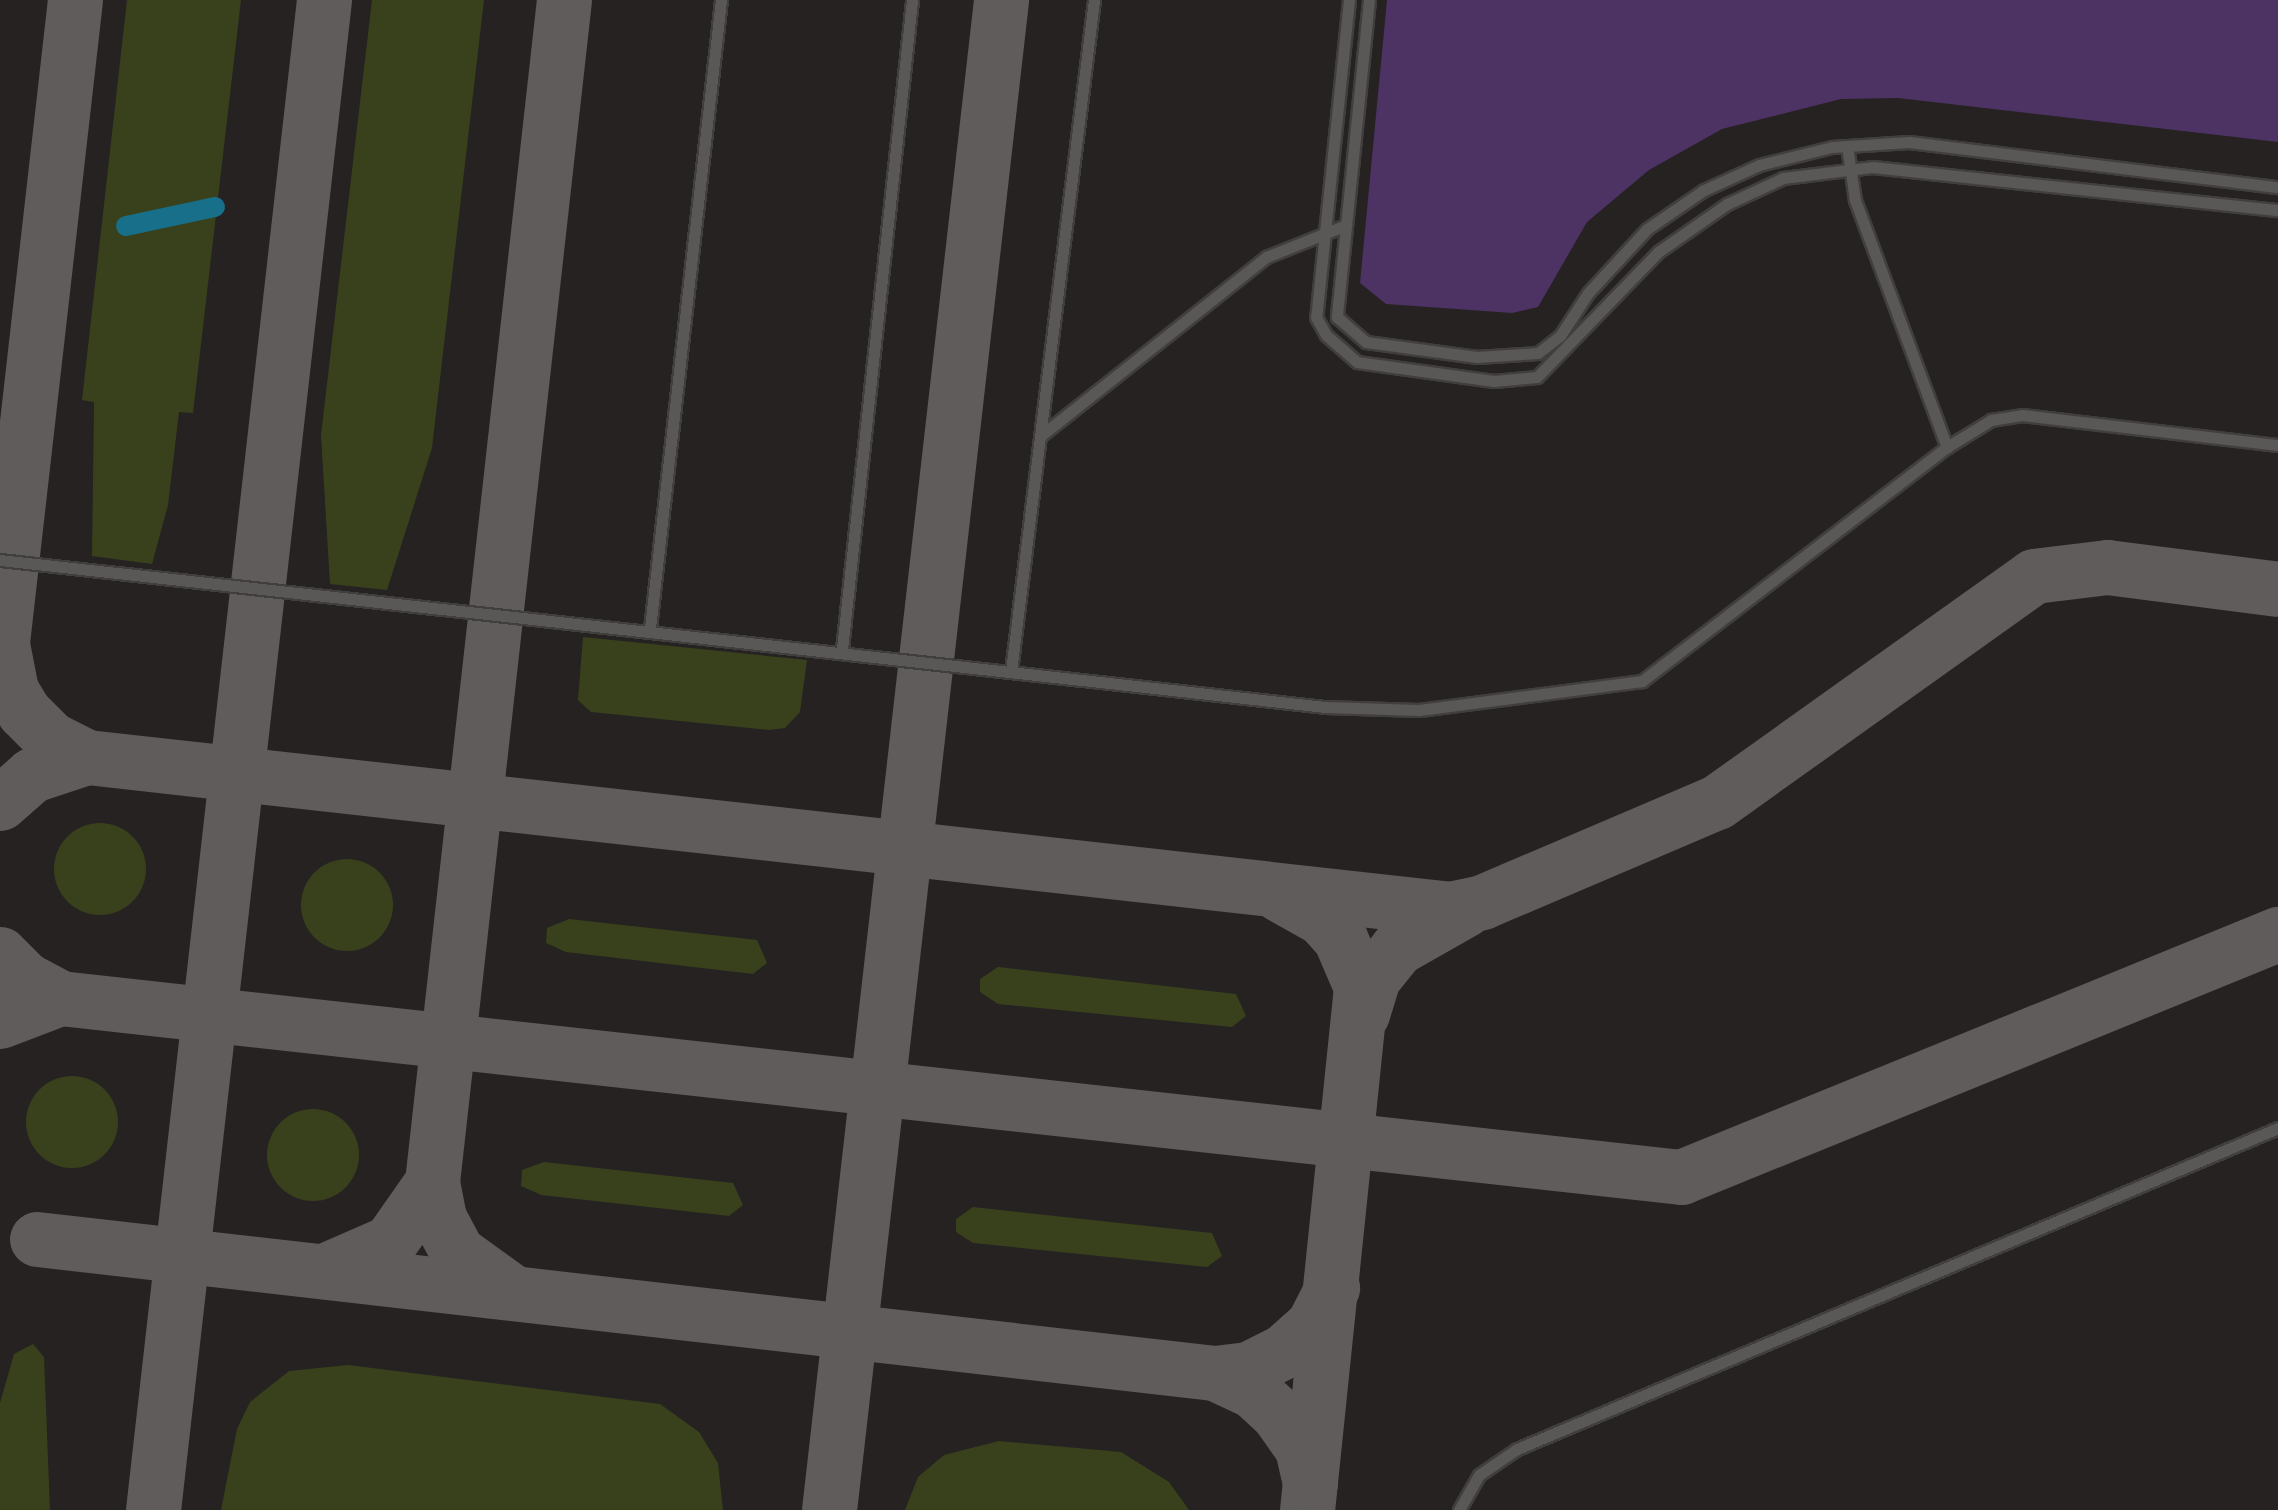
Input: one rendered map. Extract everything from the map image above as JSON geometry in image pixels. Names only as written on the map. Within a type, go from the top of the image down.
[{"type":"lane","points":[[650,628],[721,0]]},
{"type":"lane","points":[[842,649],[912,0]]},
{"type":"lane","points":[[1011,672],[1094,0]]},
{"type":"lane","points":[[1350,0],[1316,317],[1357,362],[1494,381],[1537,377],[1658,252],[1727,204],[1783,178],[1850,169],[2278,210]]},
{"type":"lane","points":[[1368,0],[1338,318],[1366,342],[1476,357],[1538,353],[1560,336],[1588,293],[1647,229],[1704,190],[1760,165],[1847,146],[1909,142],[2278,186]]},
{"type":"lane","points":[[1847,146],[1850,169],[1947,447]]},
{"type":"lane","points":[[1043,434],[1266,257],[1325,229],[1346,225]]},
{"type":"lane","points":[[0,560],[1376,710],[1622,686],[1668,666],[1947,447],[1991,420],[2022,415],[2278,445]]},
{"type":"lane","points":[[1459,1510],[1479,1475],[1517,1449],[2278,1128]]},
{"type":"green space","points":[[127,0],[241,0],[193,413],[179,412],[168,505],[152,564],[92,556],[94,402],[82,400]]},
{"type":"green space","points":[[372,0],[484,0],[432,448],[387,590],[330,584],[321,435]]},
{"type":"green space","points":[[583,637],[807,660],[800,712],[785,728],[769,730],[591,712],[578,700]]},
{"type":"green space","points":[[100,823],[118,826],[133,836],[143,851],[143,887],[133,902],[118,912],[100,915],[82,912],[67,902],[57,887],[54,869],[57,851],[67,836],[82,826]]},
{"type":"green space","points":[[347,859],[365,862],[380,872],[390,887],[390,923],[380,938],[365,948],[347,951],[329,948],[314,938],[304,923],[301,905],[304,887],[314,872],[329,862]]},
{"type":"green space","points":[[569,919],[757,940],[767,963],[753,974],[566,952],[546,943],[547,928]]},
{"type":"green space","points":[[998,967],[1236,994],[1246,1016],[1232,1027],[998,1004],[980,992],[980,979]]},
{"type":"green space","points":[[72,1076],[90,1079],[105,1089],[115,1104],[115,1140],[105,1155],[90,1165],[72,1168],[54,1165],[39,1155],[29,1140],[26,1122],[29,1104],[39,1089],[54,1079]]},
{"type":"green space","points":[[313,1109],[331,1112],[346,1122],[356,1137],[356,1173],[346,1188],[331,1198],[313,1201],[295,1198],[280,1188],[270,1173],[267,1155],[270,1137],[280,1122],[295,1112]]},
{"type":"green space","points":[[544,1162],[733,1183],[743,1205],[729,1216],[541,1195],[521,1186],[522,1170]]},
{"type":"green space","points":[[973,1207],[1212,1233],[1222,1256],[1207,1267],[973,1243],[956,1232],[956,1219]]},
{"type":"green space","points":[[33,1344],[44,1357],[50,1510],[0,1510],[0,1403],[14,1354]]},
{"type":"green space","points":[[348,1365],[660,1404],[699,1432],[718,1463],[723,1510],[221,1510],[237,1429],[250,1402],[289,1371]]},
{"type":"green space","points":[[999,1441],[1121,1452],[1169,1482],[1189,1510],[905,1510],[918,1477],[944,1455]]},
{"type":"building","points":[[1387,0],[2278,0],[2278,142],[1898,98],[1841,99],[1722,129],[1649,170],[1587,222],[1538,307],[1512,313],[1386,304],[1360,283]]},
{"type":"waterway","points":[[126,226],[215,207]]},
{"type":"taxiway","points":[[0,660],[75,0]]},
{"type":"taxiway","points":[[153,1510],[324,0]]},
{"type":"taxiway","points":[[432,1182],[564,0]]},
{"type":"taxiway","points":[[829,1510],[1001,0]]},
{"type":"taxiway","points":[[87,757],[1450,909],[1482,902],[1717,802],[2034,576],[2107,567],[2278,589]]},
{"type":"taxiway","points":[[0,803],[32,775],[87,757],[51,739],[24,712],[11,690],[2,644]]},
{"type":"taxiway","points":[[1279,894],[1322,918],[1340,938],[1361,987],[1307,1510]]},
{"type":"taxiway","points":[[1362,1014],[1373,978],[1397,948],[1466,909]]},
{"type":"taxiway","points":[[60,998],[1681,1177],[2278,934]]},
{"type":"taxiway","points":[[0,954],[25,979],[60,998],[0,1021]]},
{"type":"taxiway","points":[[324,1271],[390,1242],[432,1182],[439,1218],[457,1252],[511,1291]]},
{"type":"taxiway","points":[[37,1239],[1215,1373]]},
{"type":"taxiway","points":[[1310,1483],[1302,1448],[1278,1414],[1253,1391],[1215,1373],[1248,1369],[1284,1351],[1313,1325],[1332,1288]]}]
